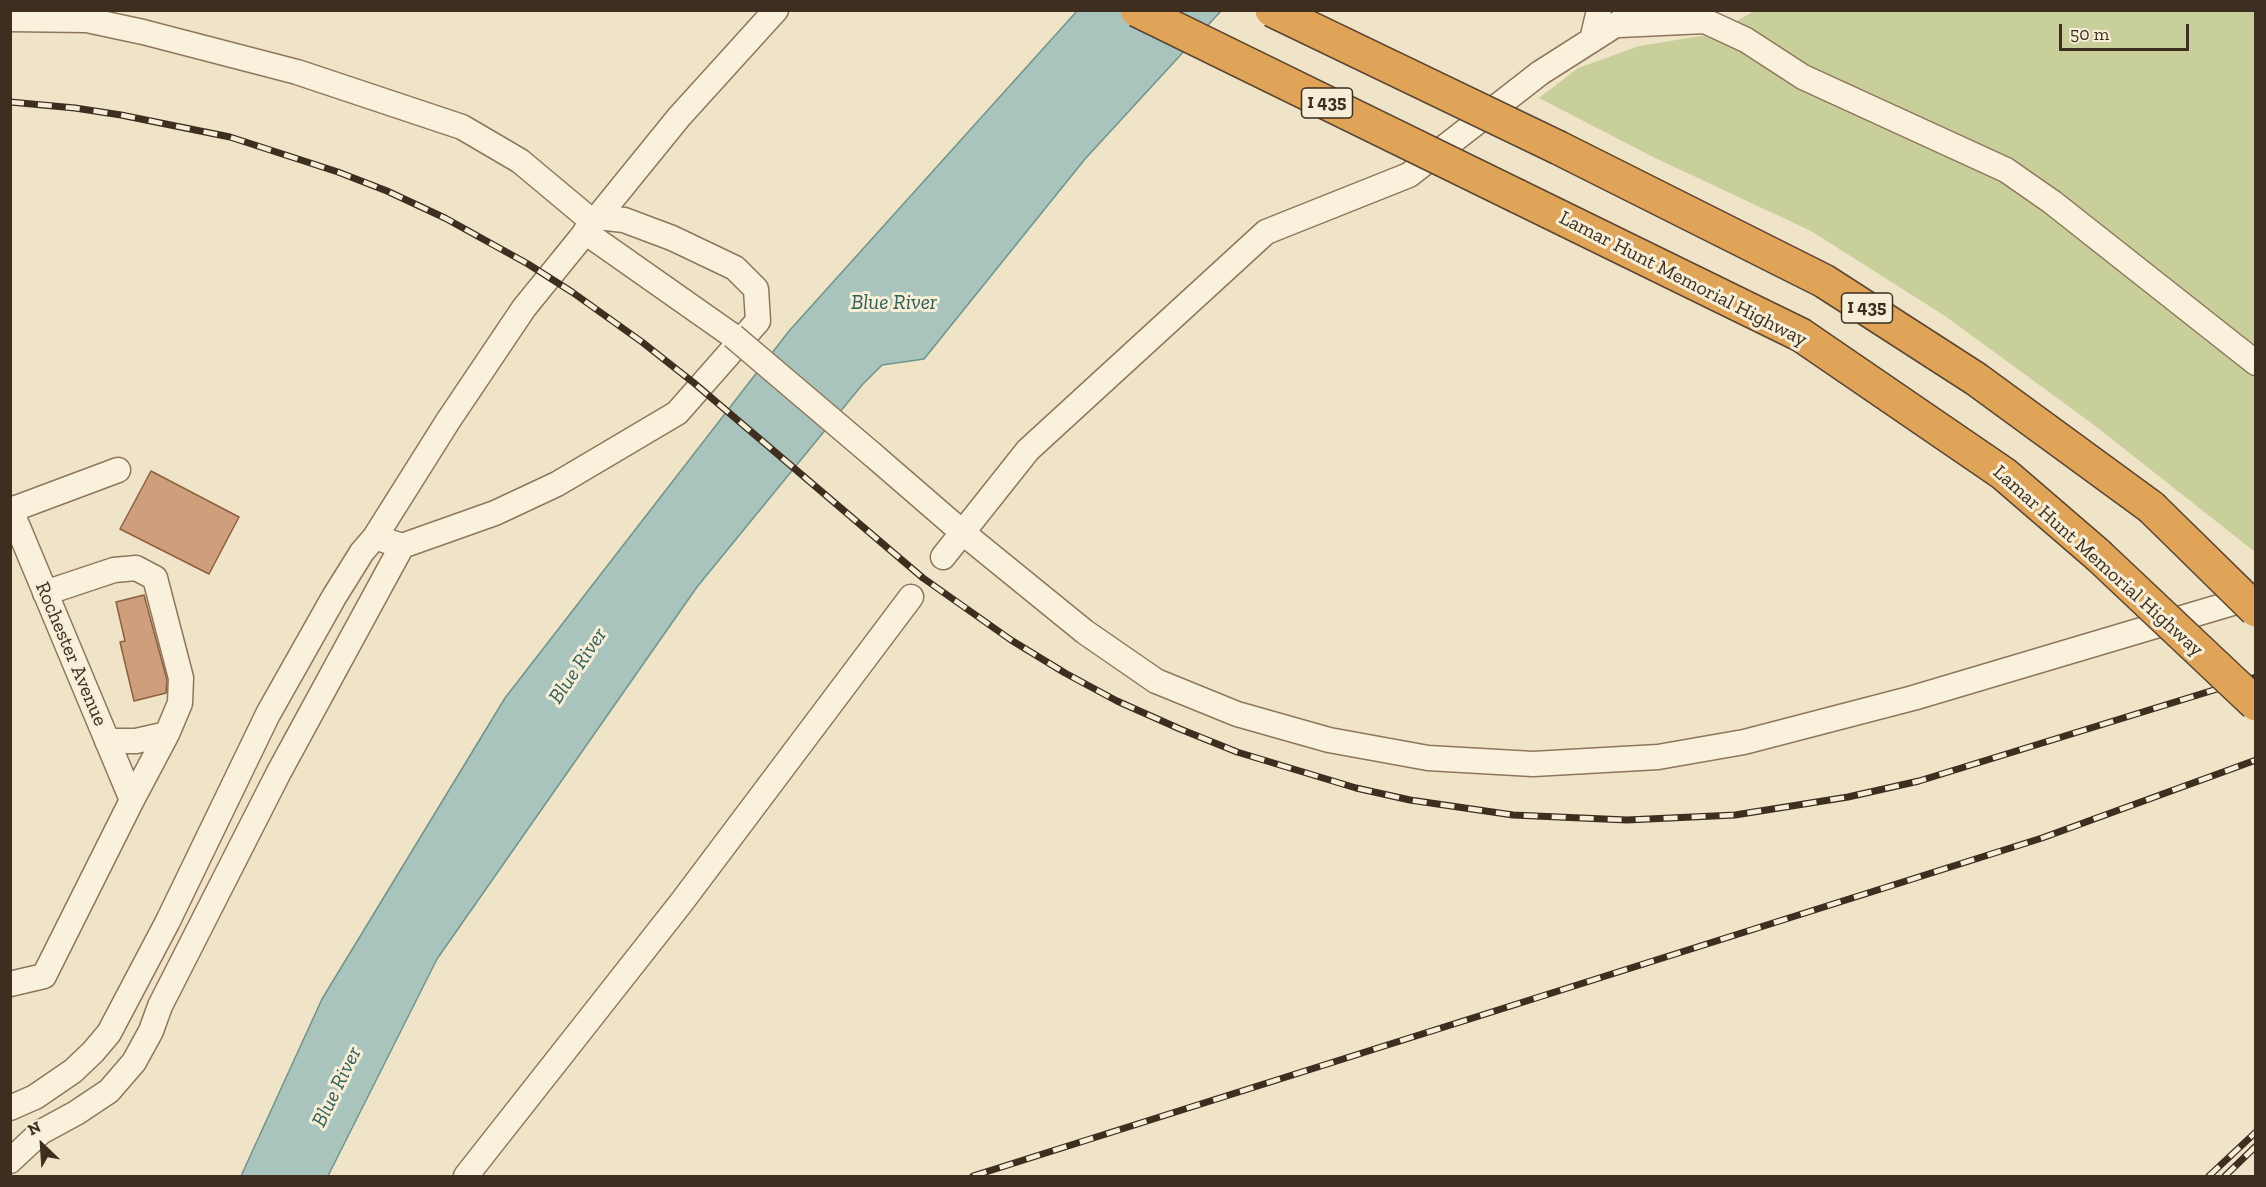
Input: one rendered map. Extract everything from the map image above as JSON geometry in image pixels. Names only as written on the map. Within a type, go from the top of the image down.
[{"type":"highway","name":"Lamar Hunt Memorial Highway","points":[[1137,10],[1801,335],[2004,474],[2098,555],[2256,704]]},
{"type":"highway","name":"I 435","points":[[1272,10],[1559,148],[1824,281],[1976,379],[2151,507],[2256,610]]},
{"type":"street","points":[[10,1108],[45,1091],[73,1071],[109,1034],[157,942],[268,714],[362,552],[375,537],[448,421],[524,308],[679,117],[776,10]]},
{"type":"street","points":[[942,557],[1028,450],[1266,232],[1409,175],[1540,73],[1592,40],[1608,18],[1639,10]]},
{"type":"street","points":[[1608,18],[1705,21],[1746,40],[1803,77],[2006,170],[2052,202],[2256,363]]},
{"type":"street","points":[[10,19],[87,20],[143,32],[297,72],[462,127],[520,161],[592,224],[733,336],[962,532],[1085,632],[1156,681],[1237,714],[1329,740],[1428,758],[1533,764],[1658,758],[1744,742],[1913,698],[2256,596]]},
{"type":"street","points":[[375,537],[402,546],[495,513],[558,484],[677,414],[758,321],[756,289],[735,268],[672,238],[624,220],[592,224]]},
{"type":"street","points":[[11,509],[118,470]]},
{"type":"street","name":"Rochester Avenue","points":[[11,509],[132,800]]},
{"type":"street","points":[[10,1161],[46,1129],[109,1091],[134,1062],[279,772],[402,546]]},
{"type":"street","points":[[10,984],[44,976],[180,704],[181,678],[155,578],[136,568],[114,570],[45,593]]},
{"type":"street","points":[[466,1176],[681,903],[911,597]]},
{"type":"street","points":[[107,741],[136,741],[167,734]]},
{"type":"street","points":[[10,1136],[34,1129],[46,1129]]},
{"type":"green space","points":[[1751,11],[2255,11],[2255,552],[2094,425],[1945,316],[1811,231],[1655,158],[1539,98],[1578,68],[1639,46],[1713,34]]},
{"type":"water","name":"Blue River","points":[[1077,11],[1221,11],[1085,159],[924,359],[882,365],[862,385],[697,587],[437,959],[328,1176],[241,1176],[322,999],[505,698],[789,331]]},
{"type":"building","points":[[151,471],[239,517],[209,574],[120,529]]},
{"type":"building","points":[[144,595],[167,680],[166,693],[134,701],[120,642],[125,641],[116,602]]},
{"type":"railway","points":[[10,102],[121,115],[230,137],[338,172],[387,191],[445,218],[528,264],[642,342],[694,383],[923,578],[1011,640],[1117,701],[1180,729],[1237,752],[1356,788],[1410,800],[1513,815],[1627,820],[1735,815],[1848,797],[1919,781],[2256,677]]},
{"type":"railway","points":[[973,1176],[2042,838],[2256,760]]},
{"type":"railway","points":[[2209,1176],[2256,1132]]},
{"type":"railway","points":[[2225,1176],[2256,1146]]}]
